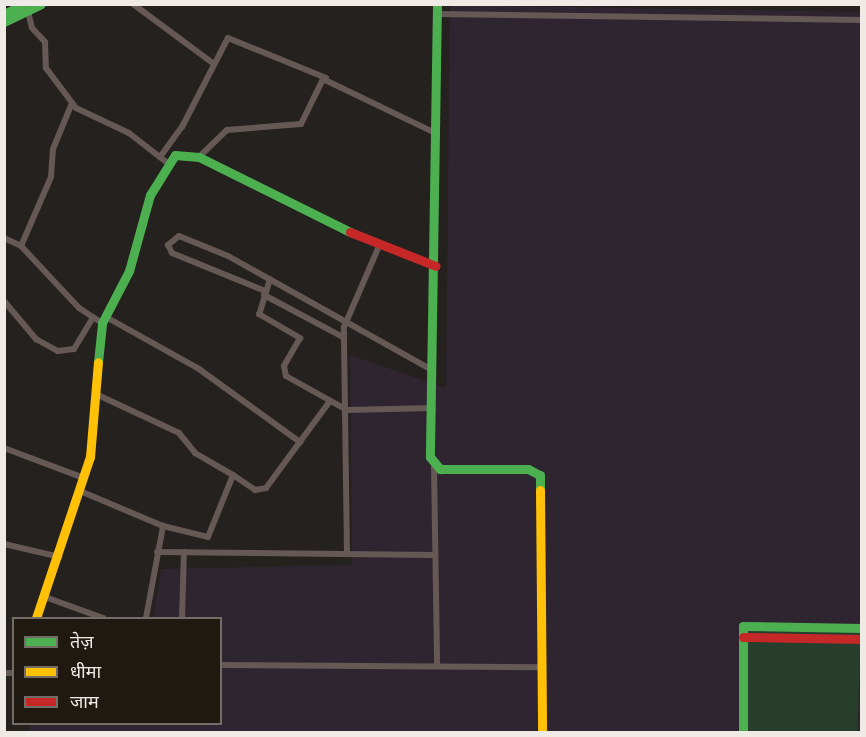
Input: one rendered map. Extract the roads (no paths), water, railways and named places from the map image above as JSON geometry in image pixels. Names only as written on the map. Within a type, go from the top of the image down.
[{"type":"street","points":[[4,14],[41,4]]},
{"type":"street","points":[[133,4],[214,64]]},
{"type":"street","points":[[4,22],[26,8]]},
{"type":"street","points":[[26,8],[32,28],[45,42],[46,68],[72,103],[129,133],[169,164]]},
{"type":"street","points":[[437,666],[433,555],[436,266],[433,132],[437,9],[861,20]]},
{"type":"street","points":[[160,157],[228,38],[327,79],[433,132]]},
{"type":"street","points":[[199,158],[227,130],[301,124],[319,82],[327,79]]},
{"type":"street","points":[[21,246],[51,177],[54,149],[72,103]]},
{"type":"street","points":[[36,617],[60,557],[84,478],[98,395],[104,320],[129,271],[150,195],[169,164],[180,154],[199,158],[379,246],[436,266]]},
{"type":"street","points":[[343,336],[264,293],[172,253],[168,245],[173,237],[186,237],[270,279],[434,372]]},
{"type":"street","points":[[4,238],[21,246],[92,319],[104,320],[199,369],[300,442]]},
{"type":"street","points":[[347,554],[347,410],[343,336],[346,321],[379,246]]},
{"type":"street","points":[[270,279],[259,314],[300,338],[284,366],[286,375],[347,410],[434,408]]},
{"type":"street","points":[[4,301],[36,339],[58,351],[74,349],[92,319]]},
{"type":"street","points":[[98,395],[179,432],[195,453],[260,491],[330,401]]},
{"type":"street","points":[[4,448],[84,478]]},
{"type":"street","points":[[434,466],[534,469],[540,475],[542,732]]},
{"type":"street","points":[[80,491],[163,526],[208,537],[233,475]]},
{"type":"street","points":[[146,617],[163,526]]},
{"type":"street","points":[[4,544],[60,557]]},
{"type":"street","points":[[157,552],[433,555]]},
{"type":"street","points":[[182,617],[184,552]]},
{"type":"street","points":[[45,597],[100,617]]},
{"type":"street","points":[[743,732],[744,626],[861,628]]},
{"type":"street","points":[[743,638],[861,639]]},
{"type":"street","points":[[222,665],[543,668]]}]
